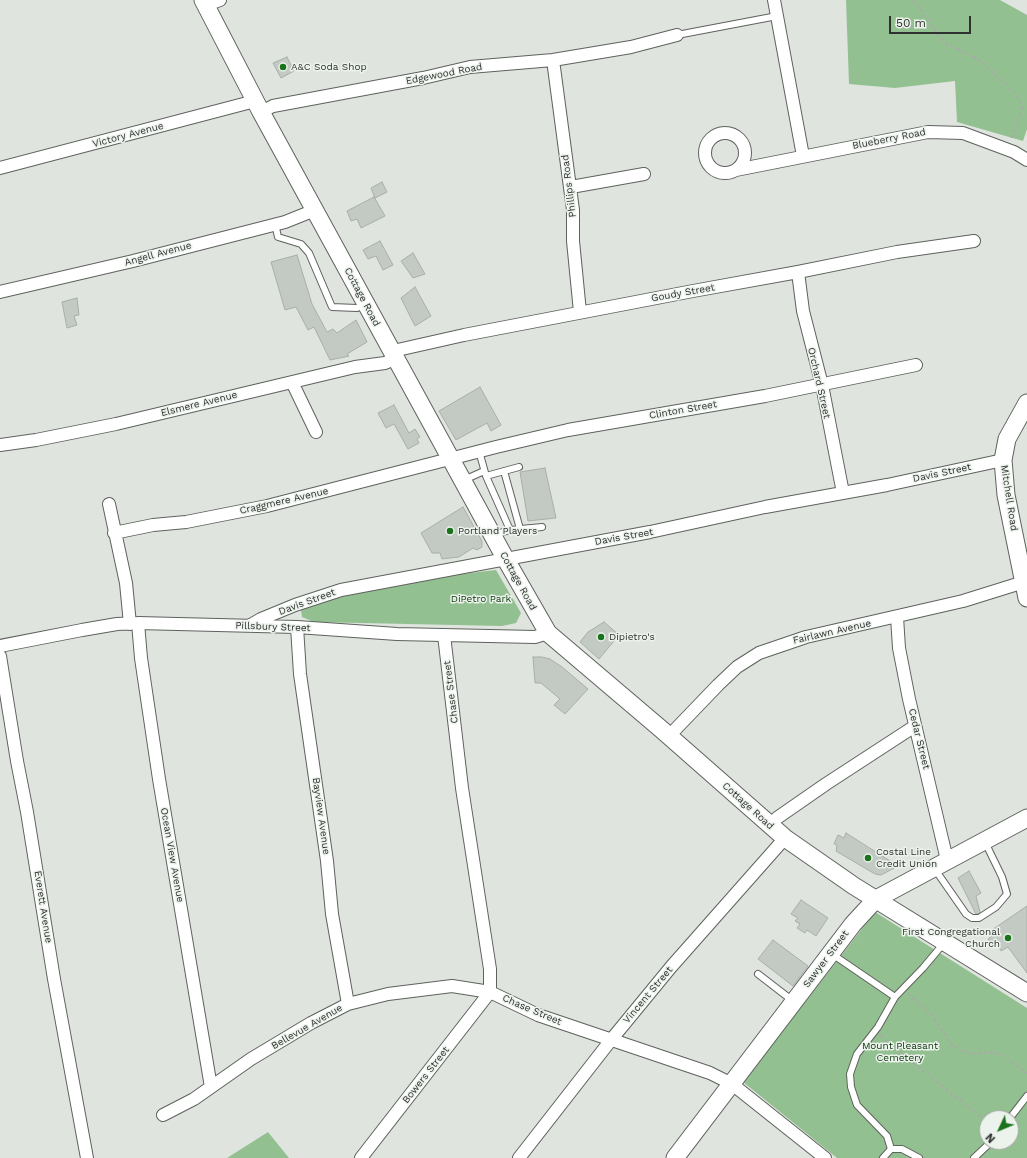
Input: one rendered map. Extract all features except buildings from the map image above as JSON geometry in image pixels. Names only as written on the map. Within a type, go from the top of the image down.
[{"type":"street","points":[[774,0],[803,156]]},
{"type":"street","name":"Cottage Road","points":[[210,2],[258,106],[505,558],[548,633],[669,736],[770,826],[816,862],[1027,993]]},
{"type":"street","name":"Edgewood Road","points":[[258,106],[273,106],[423,78],[470,67],[553,60],[631,47],[677,35]]},
{"type":"street","name":"Phillips Road","points":[[553,60],[571,187],[573,241],[580,312]]},
{"type":"street","name":"Victory Avenue","points":[[0,168],[258,106]]},
{"type":"street","name":"Blueberry Road","points":[[771,163],[760,159],[744,147],[736,136],[729,134],[716,136],[707,145],[706,158],[712,169],[724,173],[928,132],[963,133],[1007,150],[1027,160]]},
{"type":"street","points":[[736,170],[744,160],[744,147]]},
{"type":"street","points":[[571,187],[644,174]]},
{"type":"street","name":"Angell Avenue","points":[[0,292],[133,261],[275,224],[315,210]]},
{"type":"street","name":"Goudy Street","points":[[395,355],[464,334],[798,272],[897,252],[974,241]]},
{"type":"street","name":"Orchard Street","points":[[798,272],[803,311],[822,385],[843,493]]},
{"type":"street","name":"Elsmere Avenue","points":[[0,445],[43,439],[107,426],[355,367],[385,363],[395,355]]},
{"type":"street","name":"Clinton Street","points":[[452,459],[479,451],[568,430],[765,396],[916,366]]},
{"type":"street","points":[[292,382],[316,432]]},
{"type":"street","name":"Mitchell Road","points":[[1026,590],[1006,495],[1003,460],[1007,439],[1027,403]]},
{"type":"street","name":"Craggmere Avenue","points":[[114,533],[153,525],[186,522],[267,506],[452,459]]},
{"type":"street","name":"Davis Street","points":[[249,626],[261,619],[295,605],[341,590],[650,532],[765,507],[843,493],[1003,460]]},
{"type":"street","name":"Ocean View Avenue","points":[[109,504],[141,658],[159,778],[211,1087]]},
{"type":"street","name":"Fairlawn Avenue","points":[[669,736],[718,684],[737,667],[759,653],[806,637],[962,601],[1026,590]]},
{"type":"street","name":"Cedar Street","points":[[897,617],[899,648],[940,863]]},
{"type":"street","name":"Pillsbury Street","points":[[0,646],[82,630],[134,624],[297,627],[397,634],[535,637],[548,633]]},
{"type":"street","name":"Bayview Avenue","points":[[297,627],[300,674],[326,854],[332,914],[348,1004]]},
{"type":"street","name":"Chase Street","points":[[444,635],[462,788],[490,969],[490,992],[538,1015],[710,1073],[732,1084],[825,1158]]},
{"type":"street","name":"Everett Avenue","points":[[0,656],[17,761],[28,812],[54,979],[87,1158]]},
{"type":"street","points":[[770,826],[777,818],[826,784],[915,726]]},
{"type":"street","name":"Sawyer Street","points":[[675,1158],[853,924],[876,899],[940,863],[1027,818]]},
{"type":"street","name":"Vincent Street","points":[[519,1158],[611,1040],[671,967],[785,838]]},
{"type":"street","name":"Bellevue Avenue","points":[[163,1115],[194,1099],[264,1051],[311,1023],[348,1004],[388,994],[452,986],[490,992]]},
{"type":"street","name":"Bowers Street","points":[[361,1158],[490,992]]},
{"type":"lane","points":[[677,35],[777,16]]},
{"type":"lane","points":[[275,224],[278,237],[301,244],[309,253],[332,307],[357,308],[366,304]]},
{"type":"lane","points":[[479,451],[485,473],[510,530]]},
{"type":"lane","points":[[463,480],[485,473],[519,468]]},
{"type":"lane","points":[[504,471],[520,529]]},
{"type":"lane","points":[[493,535],[510,530],[542,527]]},
{"type":"lane","points":[[940,863],[966,914],[972,918],[979,918],[996,907],[1007,894],[1002,877],[984,840]]},
{"type":"lane","points":[[891,1149],[887,1136],[857,1105],[851,1087],[850,1074],[857,1054],[878,1028],[895,997],[923,968],[944,942]]},
{"type":"lane","points":[[831,953],[895,997]]},
{"type":"lane","points":[[758,974],[794,1002]]},
{"type":"lane","points":[[1016,1110],[1027,1096]]},
{"type":"lane","points":[[883,1158],[891,1149],[902,1149],[919,1158]]},
{"type":"lane","points":[[974,1158],[982,1150]]},
{"type":"path","points":[[913,0],[944,42],[980,60],[1018,95],[1022,108],[1007,150]]},
{"type":"path","points":[[905,992],[932,1015],[952,1045],[963,1051],[975,1054],[990,1052],[1000,1054],[1027,1073]]},
{"type":"path","points":[[876,1034],[979,1116]]},
{"type":"green space","points":[[846,0],[1000,0],[1027,15],[1027,129],[1023,141],[957,122],[955,81],[895,88],[849,84]]},
{"type":"green space","name":"DiPetro Park","points":[[496,570],[521,613],[516,623],[502,626],[314,622],[302,617],[301,610],[310,604],[345,593],[461,574]]},
{"type":"green space","name":"Mount Pleasant Cemetery","points":[[875,912],[1027,1008],[1027,1158],[837,1158],[743,1082]]},
{"type":"green space","points":[[268,1132],[289,1158],[227,1158]]},
{"type":"place","name":"A&C Soda Shop","points":[[283,67]]},
{"type":"place","name":"Portland Players","points":[[450,531]]},
{"type":"place","name":"Dipietro's","points":[[601,637]]},
{"type":"place","name":"Costal Line Credit Union","points":[[868,858]]},
{"type":"place","name":"First Congregational Church","points":[[1008,938]]}]
